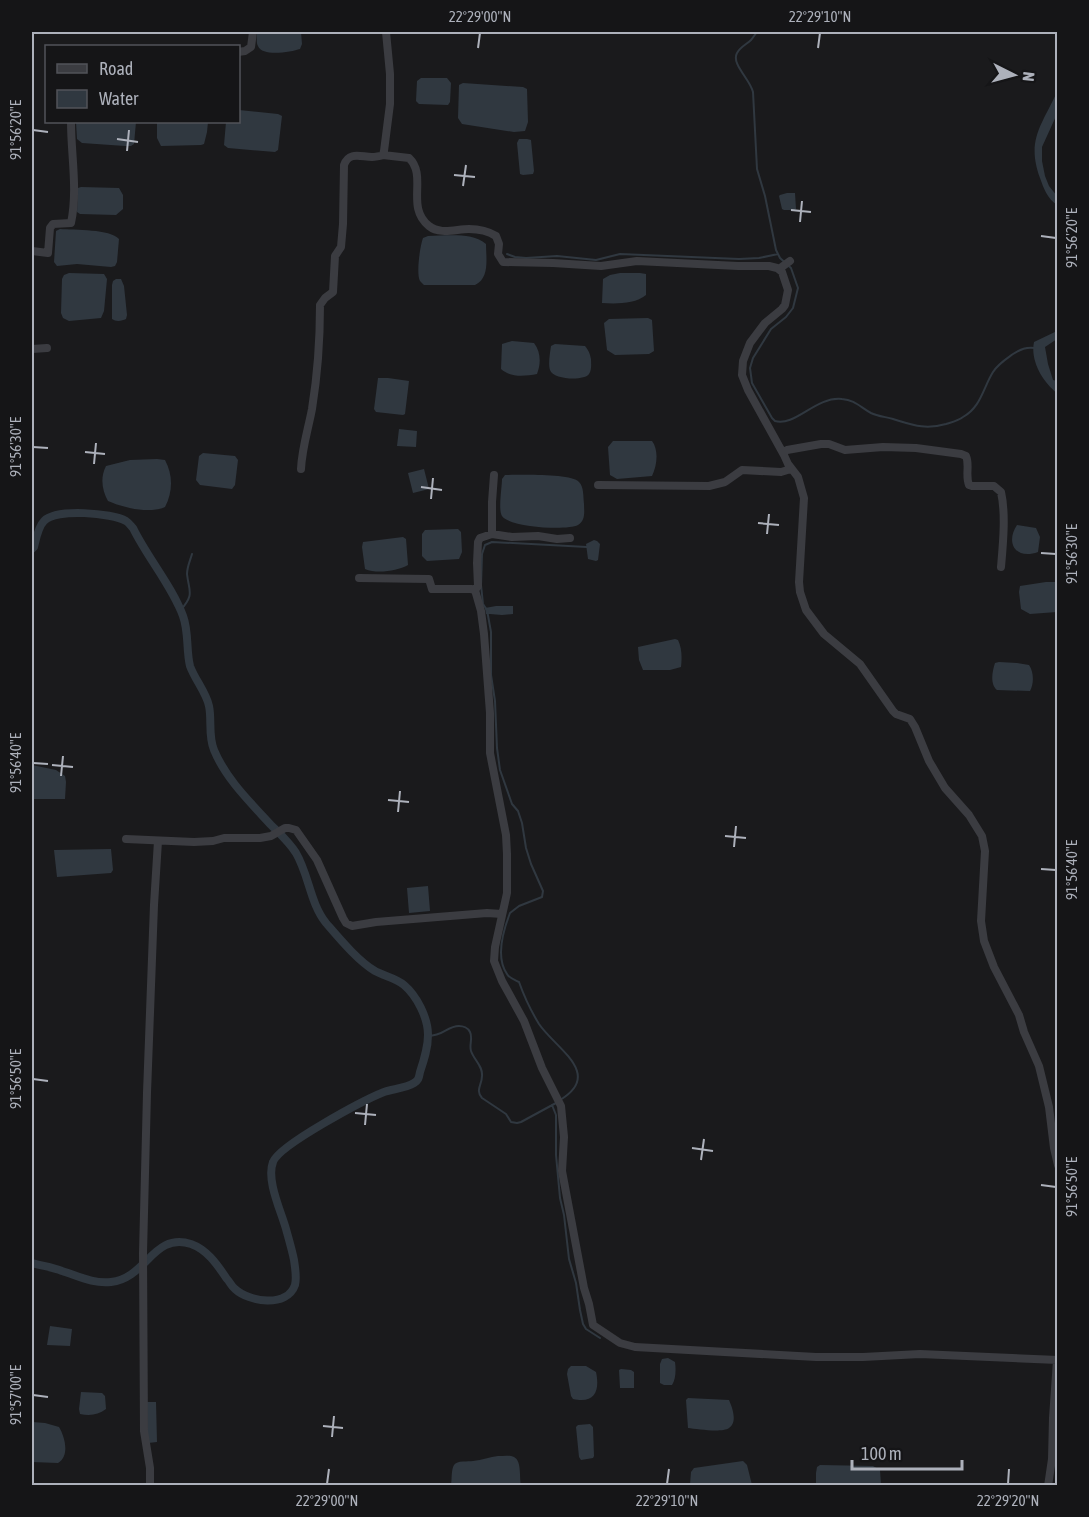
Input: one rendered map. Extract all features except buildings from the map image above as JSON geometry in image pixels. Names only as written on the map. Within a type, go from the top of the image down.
[{"type":"street","points":[[240,52],[251,47],[253,32]]},
{"type":"street","points":[[383,155],[390,104],[386,32]]},
{"type":"street","points":[[32,251],[48,253],[50,228],[53,224],[71,223],[74,182],[71,123]]},
{"type":"street","points":[[301,470],[303,443],[314,393],[320,305],[333,292],[335,256],[341,247],[343,224],[344,165],[346,159],[350,157],[383,155],[409,158],[417,172],[416,204],[426,224],[439,231],[470,229],[490,232],[496,236],[499,244],[498,254],[504,262],[601,266],[637,261],[780,267],[790,261]]},
{"type":"street","points":[[780,267],[788,290],[785,305],[765,323],[757,334],[746,352],[742,368],[744,381],[791,469],[798,477],[804,498],[800,592],[806,610],[824,634],[860,664],[892,711],[910,719],[929,761],[945,788],[969,815],[982,836],[985,851],[981,921],[984,941],[1002,983],[1015,1005],[1039,1066],[1049,1107],[1058,1165]]},
{"type":"street","points":[[32,349],[47,348]]},
{"type":"street","points":[[783,452],[829,444],[845,450],[883,447],[916,448],[966,456],[969,484],[994,486],[1001,492],[1003,504],[1001,567]]},
{"type":"street","points":[[598,485],[709,486],[725,482],[745,469],[781,471],[791,469]]},
{"type":"street","points":[[492,534],[494,474]]},
{"type":"street","points":[[570,538],[512,537],[492,534],[484,536],[478,542],[478,586],[475,590],[484,634],[490,712],[490,753],[506,835],[508,870],[507,893],[494,961],[524,1021],[542,1068],[558,1101],[564,1137],[562,1171],[592,1321],[596,1328],[620,1343],[635,1347],[816,1357],[920,1354],[1057,1360],[1052,1459],[1048,1485]]},
{"type":"street","points":[[358,578],[429,579],[432,590],[475,590]]},
{"type":"street","points":[[126,839],[213,841],[224,838],[260,838],[289,828],[296,830],[317,860],[342,918],[352,926],[487,913],[502,914]]},
{"type":"street","points":[[150,1485],[150,1468],[144,1431],[143,1253],[147,1093],[158,841]]},
{"type":"water","points":[[257,32],[301,32],[302,44],[300,49],[277,53],[265,52],[257,45]]},
{"type":"water","points":[[421,78],[447,78],[451,83],[448,105],[419,104],[416,101],[417,81]]},
{"type":"water","points":[[463,83],[527,89],[528,122],[525,131],[514,132],[462,124],[458,118],[459,85]]},
{"type":"water","points":[[1057,92],[1057,114],[1042,147],[1042,161],[1049,186],[1057,196],[1057,205],[1044,190],[1036,165],[1035,143],[1041,124]]},
{"type":"water","points":[[240,110],[282,116],[278,150],[275,152],[228,148],[224,145],[226,123],[240,123]]},
{"type":"water","points":[[76,123],[136,123],[134,144],[131,146],[82,143],[77,139]]},
{"type":"water","points":[[157,123],[208,123],[204,144],[201,145],[161,146],[157,138]]},
{"type":"water","points":[[519,139],[531,140],[533,174],[520,174],[517,143]]},
{"type":"water","points":[[78,188],[119,188],[123,195],[123,209],[116,215],[80,214],[77,212]]},
{"type":"water","points":[[795,193],[795,210],[782,209],[779,196]]},
{"type":"water","points":[[60,229],[108,233],[119,239],[115,266],[77,264],[57,266],[54,262],[56,231]]},
{"type":"water","points":[[466,236],[486,244],[486,267],[480,282],[475,285],[424,285],[420,281],[418,272],[423,238]]},
{"type":"water","points":[[69,273],[104,274],[107,279],[104,311],[101,318],[69,321],[63,318],[61,313],[62,279]]},
{"type":"water","points":[[620,273],[646,274],[646,295],[631,302],[602,303],[603,279]]},
{"type":"water","points":[[116,279],[121,279],[124,286],[127,315],[126,319],[119,321],[112,319],[112,285]]},
{"type":"water","points":[[648,318],[652,320],[654,351],[649,354],[615,355],[607,350],[604,323],[609,319]]},
{"type":"water","points":[[1057,331],[1057,339],[1045,347],[1053,380],[1057,381],[1057,393],[1039,370],[1033,349],[1034,342]]},
{"type":"water","points":[[512,341],[534,343],[540,358],[537,374],[514,375],[501,369],[502,344]]},
{"type":"water","points":[[555,344],[585,346],[591,359],[589,374],[582,378],[563,378],[552,373],[549,368],[549,358],[551,346]]},
{"type":"water","points":[[378,378],[409,381],[405,414],[376,412],[374,409]]},
{"type":"water","points":[[399,429],[417,431],[416,447],[397,446]]},
{"type":"water","points":[[613,441],[652,441],[656,449],[656,458],[652,476],[617,479],[610,475],[608,447]]},
{"type":"water","points":[[203,453],[235,456],[238,460],[235,485],[232,489],[200,485],[196,480],[199,456]]},
{"type":"water","points":[[130,460],[165,460],[171,477],[170,495],[165,507],[152,510],[137,509],[108,501],[102,484],[106,466]]},
{"type":"water","points":[[424,469],[429,489],[413,493],[408,473]]},
{"type":"water","points":[[505,475],[556,476],[574,479],[582,486],[584,512],[582,521],[572,527],[551,528],[507,520],[502,516],[500,509],[502,479]]},
{"type":"water","points":[[1017,525],[1036,528],[1040,537],[1038,552],[1024,554],[1015,548],[1012,538]]},
{"type":"water","points":[[458,529],[461,532],[462,552],[459,559],[427,561],[422,556],[422,534],[425,530]]},
{"type":"water","points":[[403,537],[406,539],[408,565],[387,571],[365,569],[363,542]]},
{"type":"water","points":[[594,540],[600,544],[596,561],[588,559],[586,544]]},
{"type":"water","points":[[1057,582],[1057,612],[1030,614],[1021,609],[1020,586]]},
{"type":"water","points":[[513,606],[513,614],[486,614],[485,608]]},
{"type":"water","points":[[678,640],[680,646],[681,667],[670,670],[643,670],[638,647]]},
{"type":"water","points":[[995,663],[1029,665],[1033,678],[1030,691],[997,690],[993,685],[992,674]]},
{"type":"water","points":[[32,765],[56,770],[65,776],[65,799],[32,799]]},
{"type":"water","points":[[111,849],[113,870],[111,873],[57,877],[54,850]]},
{"type":"water","points":[[428,886],[430,911],[409,913],[407,888]]},
{"type":"water","points":[[50,1326],[72,1329],[70,1346],[47,1345]]},
{"type":"water","points":[[668,1358],[675,1362],[675,1374],[672,1385],[664,1385],[660,1383],[660,1364],[662,1359]]},
{"type":"water","points":[[571,1366],[586,1366],[596,1372],[597,1385],[591,1398],[580,1400],[573,1399],[571,1396],[567,1374]]},
{"type":"water","points":[[619,1370],[634,1372],[634,1388],[620,1388]]},
{"type":"water","points":[[81,1392],[102,1393],[105,1396],[106,1409],[94,1415],[80,1414]]},
{"type":"water","points":[[688,1398],[729,1400],[734,1414],[732,1425],[721,1430],[688,1428],[686,1400]]},
{"type":"water","points":[[147,1402],[156,1402],[157,1442],[148,1443]]},
{"type":"water","points":[[32,1422],[59,1427],[65,1451],[62,1460],[58,1463],[32,1462]]},
{"type":"water","points":[[590,1424],[593,1427],[594,1456],[581,1460],[576,1427]]},
{"type":"water","points":[[511,1456],[517,1459],[521,1485],[451,1485],[455,1463]]},
{"type":"water","points":[[743,1461],[747,1465],[752,1485],[690,1485],[691,1472],[694,1468]]},
{"type":"water","points":[[820,1465],[873,1466],[880,1470],[881,1485],[816,1485],[817,1467]]},
{"type":"waterway","points":[[757,32],[738,51],[736,57],[753,92],[757,169],[776,250],[780,258],[791,268],[798,288],[793,308],[771,329],[753,358],[750,368],[752,383],[772,418],[783,422],[823,402],[842,399],[854,402],[873,414],[913,425],[932,427],[946,424],[961,418],[974,408],[993,372],[1002,362],[1021,350],[1035,348]]},
{"type":"waterway","points":[[507,254],[526,258],[557,256],[596,260],[620,254],[739,259],[778,254]]},
{"type":"waterway","points":[[32,549],[44,521],[60,514],[84,513],[109,516],[126,521],[133,528],[173,594],[183,616],[190,666],[208,701],[211,739],[219,761],[239,790],[296,853],[316,907],[326,923],[369,967],[404,985],[409,990],[417,1001],[428,1028],[427,1045],[416,1082],[384,1092],[342,1113],[305,1134],[279,1154],[273,1162],[271,1178],[296,1272],[295,1285],[284,1297],[276,1300],[258,1300],[241,1294],[232,1287],[203,1250],[191,1244],[178,1242],[168,1244],[158,1250],[123,1279],[111,1282],[92,1281],[32,1263]]},
{"type":"waterway","points":[[560,1100],[572,1090],[578,1081],[577,1071],[572,1061],[539,1024],[519,982],[508,975],[501,960],[503,936],[510,913],[519,906],[542,897],[543,891],[531,864],[518,811],[512,804],[500,770],[491,675],[491,632],[487,610],[483,604],[481,585],[482,554],[485,545],[492,542],[587,547]]},
{"type":"waterway","points":[[180,611],[189,597],[187,571],[192,554]]},
{"type":"waterway","points":[[428,1036],[455,1026],[468,1029],[471,1034],[471,1051],[482,1072],[480,1095],[506,1114],[511,1122],[521,1122],[556,1103]]},
{"type":"waterway","points":[[552,1105],[556,1115],[556,1155],[569,1259],[583,1324],[586,1329],[600,1338]]}]
